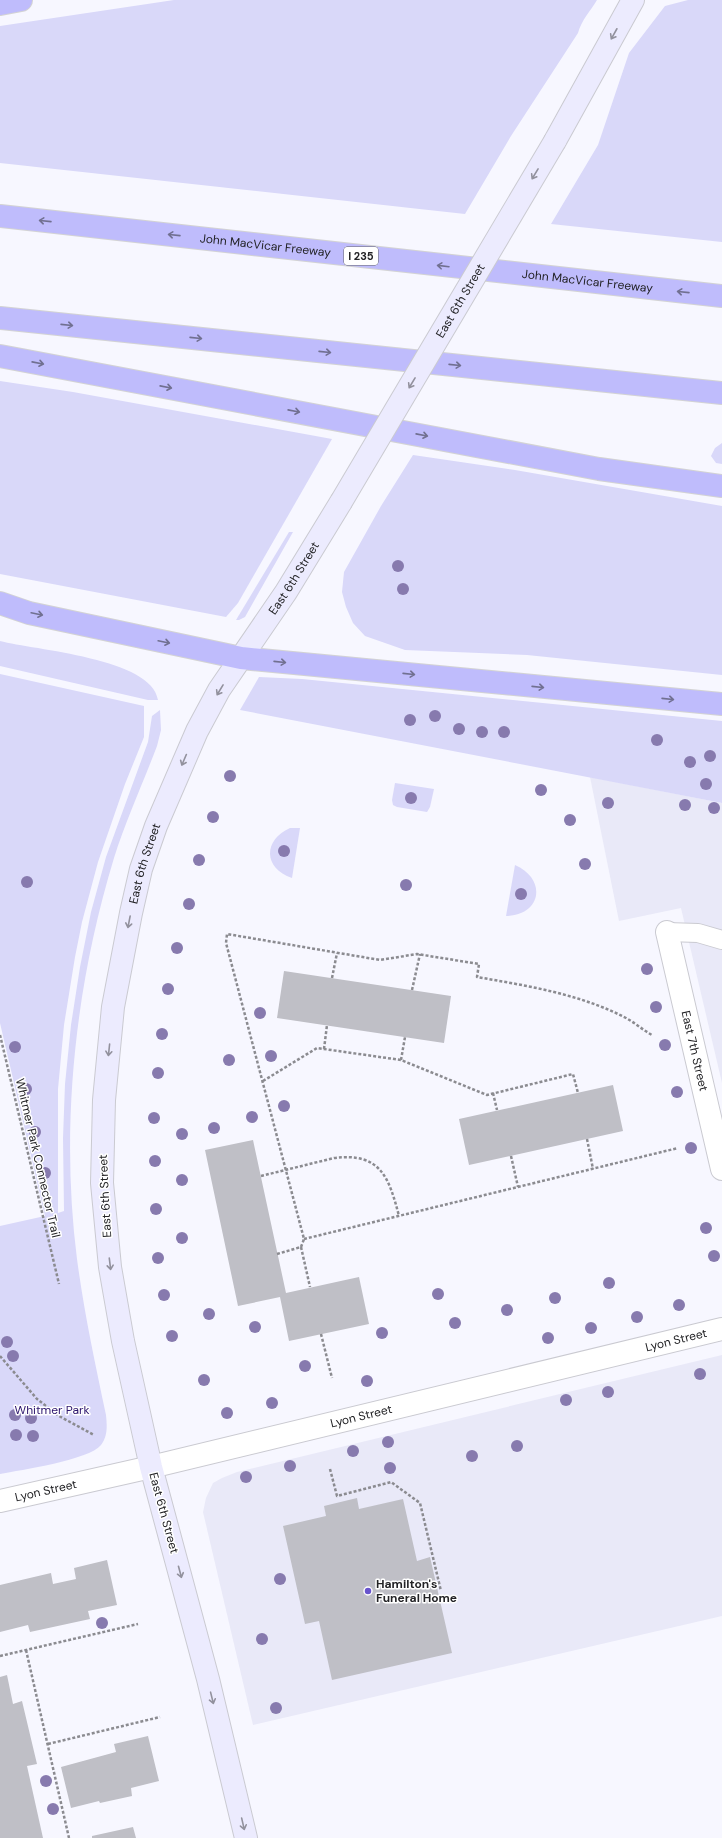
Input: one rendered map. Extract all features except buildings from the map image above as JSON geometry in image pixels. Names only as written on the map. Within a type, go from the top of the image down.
[{"type":"highway","points":[[0,4],[21,0]]},
{"type":"highway","name":"John MacVicar Freeway","points":[[0,216],[722,296]]},
{"type":"highway","points":[[0,318],[722,393]]},
{"type":"highway","points":[[0,356],[599,469],[722,486]]},
{"type":"highway","points":[[0,604],[29,613],[241,658],[722,704]]},
{"type":"main road","name":"East 6th Street","points":[[246,1838],[206,1672],[151,1467],[121,1334],[110,1267],[102,1183],[104,1100],[113,1007],[134,898],[141,869],[156,826],[197,732],[220,690],[286,592],[341,502],[555,141],[633,0]]},
{"type":"street","name":"East 7th Street","points":[[668,932],[722,1169]]},
{"type":"street","name":"Lyon Street","points":[[0,1501],[151,1467],[722,1328]]},
{"type":"lane","points":[[698,933],[722,927]]},
{"type":"lane","points":[[668,932],[722,932]]},
{"type":"lane","points":[[698,933],[722,936]]},
{"type":"lane","points":[[698,933],[722,940]]},
{"type":"path","points":[[310,1287],[301,1247],[304,1239],[226,943],[227,934],[380,960],[420,954],[479,964],[477,977],[546,990],[597,1005],[626,1019],[652,1035]]},
{"type":"path","points":[[332,978],[336,953]]},
{"type":"path","points":[[412,990],[420,954]]},
{"type":"path","points":[[324,1049],[327,1025]]},
{"type":"path","name":"Whitmer Park Connector Trail","points":[[0,1036],[59,1284]]},
{"type":"path","points":[[401,1060],[405,1037]]},
{"type":"path","points":[[263,1081],[317,1048],[401,1060],[487,1095],[573,1074],[578,1093]]},
{"type":"path","points":[[493,1093],[497,1110]]},
{"type":"path","points":[[587,1139],[593,1169]]},
{"type":"path","points":[[304,1239],[678,1148]]},
{"type":"path","points":[[511,1156],[518,1187]]},
{"type":"path","points":[[260,1176],[340,1157],[362,1158],[372,1163],[384,1174],[390,1184],[399,1216]]},
{"type":"path","points":[[278,1254],[301,1247]]},
{"type":"path","points":[[321,1334],[332,1378]]},
{"type":"path","points":[[0,1356],[36,1399],[59,1416],[94,1435]]},
{"type":"path","points":[[330,1469],[337,1496],[391,1482],[420,1503],[441,1591]]},
{"type":"path","points":[[0,1656],[138,1624]]},
{"type":"path","points":[[26,1650],[69,1838]]},
{"type":"path","points":[[48,1744],[160,1717]]},
{"type":"shaded area","points":[[590,777],[722,803],[722,1083],[681,908],[619,921]]},
{"type":"shaded area","points":[[722,1355],[722,1616],[253,1725],[203,1512],[206,1498],[213,1483],[237,1472]]},
{"type":"green space","points":[[174,0],[597,0],[584,20],[578,33],[511,136],[465,214],[0,163],[0,26]]},
{"type":"green space","points":[[688,0],[722,0],[722,242],[551,224],[598,145],[629,53],[665,6]]},
{"type":"green space","points":[[0,381],[73,392],[332,439],[238,603],[226,617],[0,574]]},
{"type":"green space","points":[[722,443],[722,464],[716,463],[711,456],[715,448]]},
{"type":"green space","points":[[413,455],[515,470],[722,506],[722,675],[527,655],[405,650],[365,636],[353,623],[346,607],[342,592],[344,572],[381,506]]},
{"type":"green space","points":[[289,532],[293,532],[245,617],[236,620]]},
{"type":"green space","points":[[0,641],[90,658],[114,665],[136,674],[151,686],[158,700],[148,700],[0,666]]},
{"type":"green space","name":"Whitmer Park","points":[[0,674],[144,706],[144,737],[125,784],[98,862],[82,922],[75,957],[64,1025],[58,1089],[58,1213],[64,1211],[63,1138],[65,1084],[71,1025],[80,967],[91,912],[106,857],[148,742],[152,716],[160,710],[161,730],[157,746],[114,858],[89,956],[74,1057],[70,1158],[72,1209],[83,1298],[106,1415],[106,1434],[101,1445],[83,1455],[54,1464],[0,1474],[0,1226],[45,1216],[0,1023]]},
{"type":"green space","points":[[259,677],[302,679],[722,721],[722,803],[240,710]]},
{"type":"green space","points":[[395,783],[434,789],[430,807],[427,812],[393,805],[392,800]]},
{"type":"green space","points":[[290,828],[300,828],[292,878],[276,868],[270,854],[271,846],[275,839],[281,833]]},
{"type":"green space","points":[[515,865],[525,871],[532,879],[536,887],[536,895],[533,903],[527,910],[518,914],[506,916]]},
{"type":"place","name":"Hamilton's Funeral Home","points":[[368,1591]]}]
